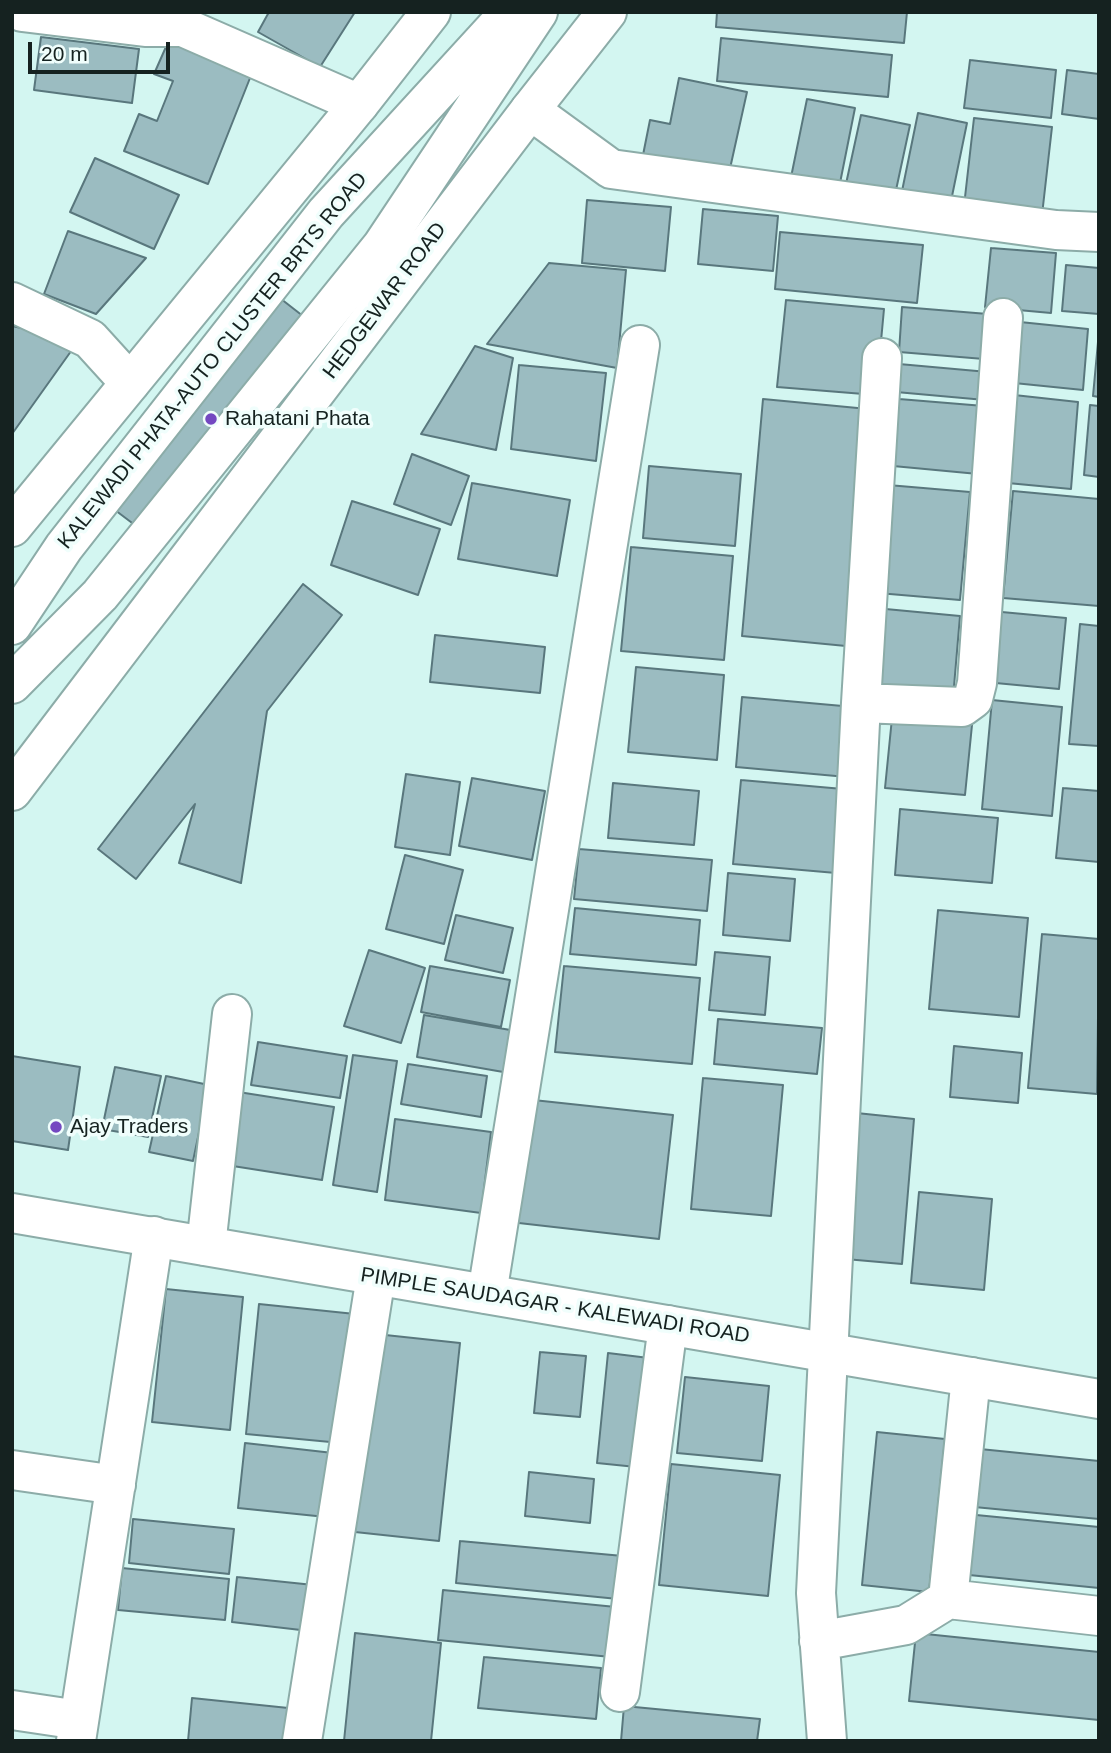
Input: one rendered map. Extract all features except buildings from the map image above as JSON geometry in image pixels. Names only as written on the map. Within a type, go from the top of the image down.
[{"type":"street","points":[[22,12],[145,27],[183,27],[359,104]]},
{"type":"street","points":[[12,527],[432,12]]},
{"type":"street","name":"KALEWADI PHATA-AUTO CLUSTER BRTS ROAD","points":[[12,625],[64,547],[326,213],[510,12]]},
{"type":"street","points":[[12,684],[100,594],[382,246],[538,12]]},
{"type":"street","name":"HEDGEWAR ROAD","points":[[12,791],[607,12]]},
{"type":"street","points":[[530,110],[611,169],[1056,230],[1099,232]]},
{"type":"street","points":[[12,302],[90,339],[131,383]]},
{"type":"street","points":[[860,703],[962,707],[974,699],[1003,318]]},
{"type":"street","points":[[487,1294],[640,345]]},
{"type":"street","points":[[827,1741],[816,1593],[860,703],[882,358]]},
{"type":"street","points":[[206,1246],[232,1014]]},
{"type":"street","name":"PIMPLE SAUDAGAR - KALEWADI ROAD","points":[[12,1213],[1099,1399]]},
{"type":"street","points":[[12,1710],[77,1730],[154,1236]]},
{"type":"street","points":[[302,1741],[376,1276]]},
{"type":"street","points":[[620,1692],[668,1325]]},
{"type":"street","points":[[948,1600],[971,1377]]},
{"type":"street","points":[[12,1470],[116,1485]]},
{"type":"street","points":[[819,1641],[906,1625],[948,1600],[1099,1616]]},
{"type":"place","name":"Rahatani Phata","points":[[211,419]]},
{"type":"place","name":"Ajay Traders","points":[[56,1127]]}]
